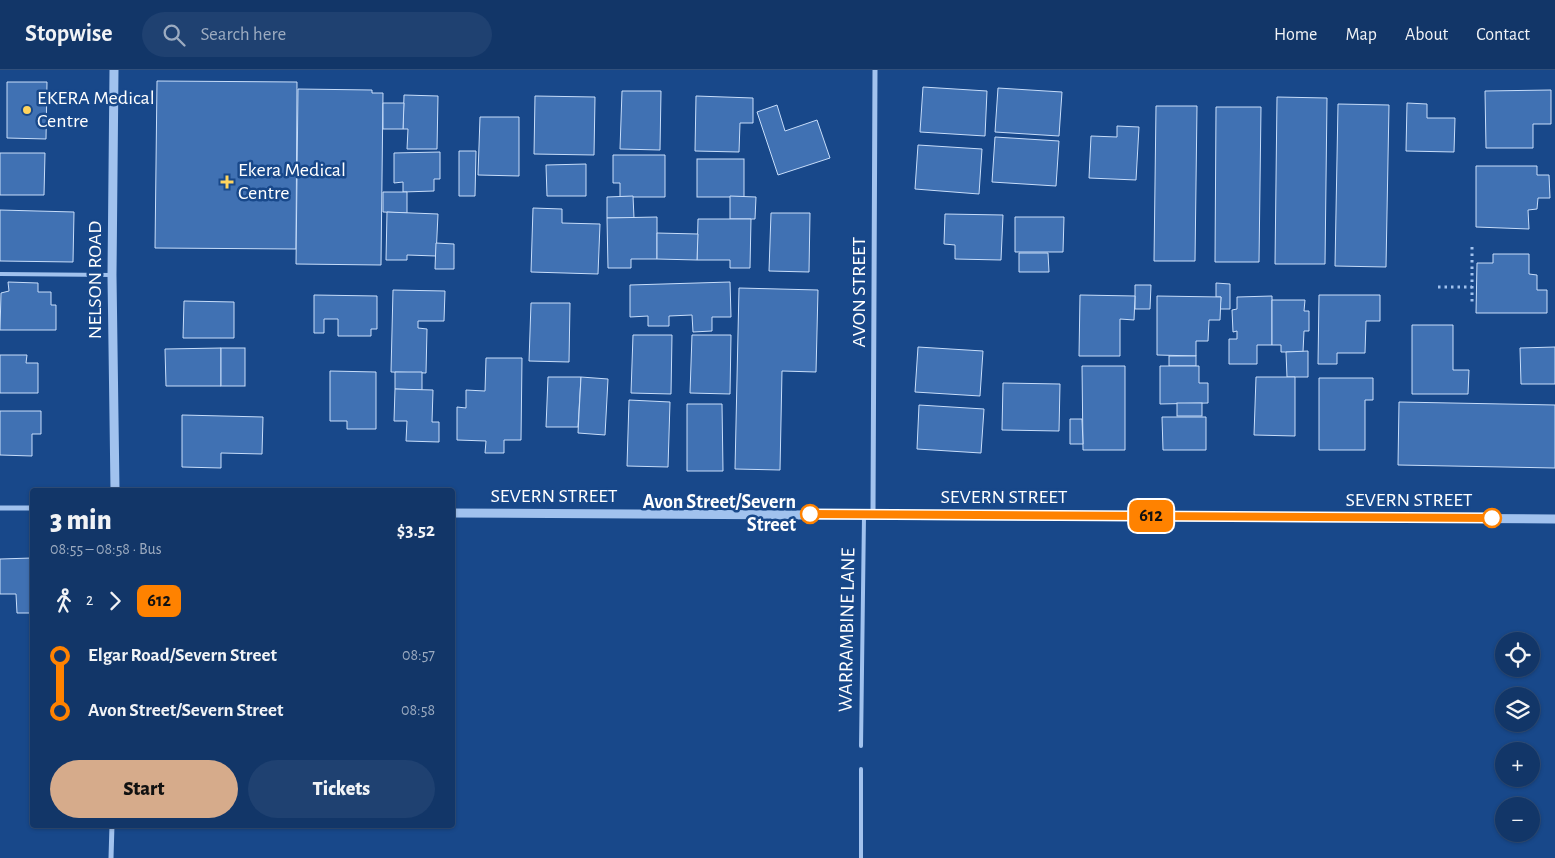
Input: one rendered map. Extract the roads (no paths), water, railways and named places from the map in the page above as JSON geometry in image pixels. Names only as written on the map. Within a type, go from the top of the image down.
[{"type":"street","name":"NELSON ROAD","points":[[114,70],[112,275],[114,488]]},
{"type":"street","name":"AVON STREET","points":[[868,514],[875,70]]},
{"type":"street","points":[[0,508],[30,508]]},
{"type":"street","name":"SEVERN STREET","points":[[455,513],[1555,519]]},
{"type":"street","points":[[111,858],[112,828]]},
{"type":"lane","points":[[0,274],[112,275]]},
{"type":"lane","name":"WARRAMBINE LANE","points":[[861,746],[868,514]]},
{"type":"lane","points":[[861,769],[861,858]]},
{"type":"place","name":"EKERA Medical Centre","points":[[27,110]]},
{"type":"place","name":"Ekera Medical Centre","points":[[227,182]]},
{"type":"place","name":"Avon Street/Severn Street","points":[[810,514]]}]
